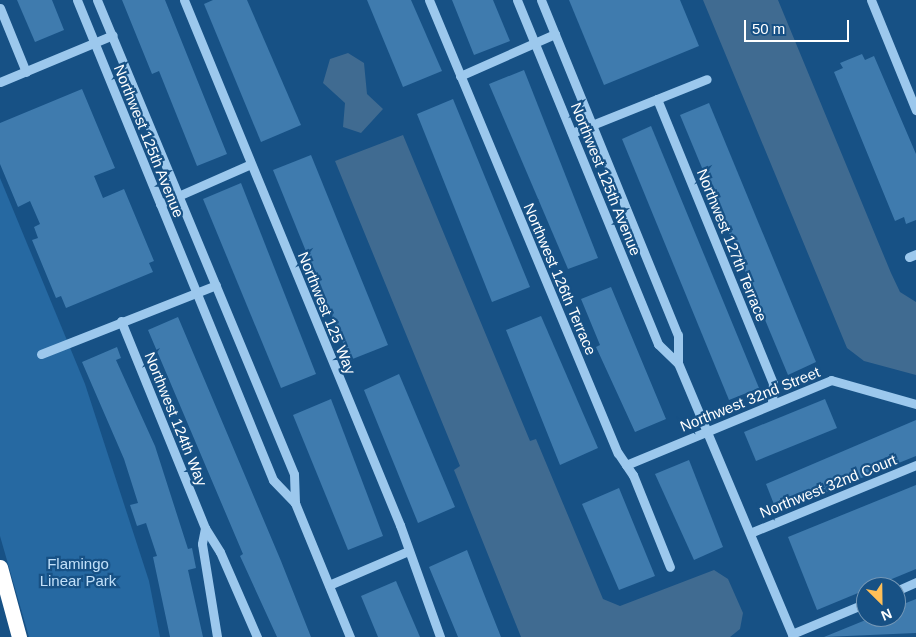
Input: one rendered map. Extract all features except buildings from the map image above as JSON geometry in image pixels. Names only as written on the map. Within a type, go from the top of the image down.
[{"type":"highway","points":[[0,567],[19,637]]},
{"type":"street","name":"Northwest 125th Avenue","points":[[77,0],[273,480],[295,503]]},
{"type":"street","name":"Northwest 125th Avenue","points":[[97,0],[294,474],[295,503],[350,637]]},
{"type":"street","name":"Northwest 125 Way","points":[[184,0],[400,525],[406,552],[440,637]]},
{"type":"street","name":"Northwest 126th Terrace","points":[[430,0],[460,76],[670,567]]},
{"type":"street","name":"Northwest 125th Avenue","points":[[518,0],[658,344],[678,363],[792,636]]},
{"type":"street","name":"Northwest 125th Avenue","points":[[541,0],[678,335],[678,363]]},
{"type":"street","points":[[871,0],[916,110]]},
{"type":"street","points":[[0,8],[26,72]]},
{"type":"street","points":[[460,76],[555,34]]},
{"type":"street","points":[[0,82],[113,35]]},
{"type":"street","points":[[572,133],[707,79]]},
{"type":"street","name":"Northwest 127th Terrace","points":[[657,99],[773,383],[772,403]]},
{"type":"street","points":[[160,204],[180,197],[251,164]]},
{"type":"street","points":[[41,354],[121,320],[216,285]]},
{"type":"street","name":"Northwest 124th Way","points":[[121,320],[205,528],[220,552],[257,637]]},
{"type":"street","name":"Northwest 32nd Street","points":[[626,465],[831,380],[916,404]]},
{"type":"street","name":"Northwest 32nd Court","points":[[750,533],[916,465]]},
{"type":"street","name":"Northwest 124th Way","points":[[205,528],[202,544],[217,637]]},
{"type":"street","points":[[329,585],[406,552]]},
{"type":"street","points":[[792,636],[856,607]]},
{"type":"green space","name":"Flamingo Linear Park","points":[[0,178],[85,384],[149,581],[160,637],[29,637],[0,536]]},
{"type":"shaded area","points":[[703,0],[778,0],[891,273],[900,292],[916,302],[916,375],[864,361],[847,348]]},
{"type":"shaded area","points":[[348,53],[364,63],[367,94],[383,109],[361,133],[343,127],[345,103],[323,83],[330,59]]},
{"type":"shaded area","points":[[403,135],[530,441],[536,439],[603,599],[620,606],[714,570],[728,579],[743,613],[740,629],[730,637],[521,637],[454,470],[460,466],[335,161]]}]
